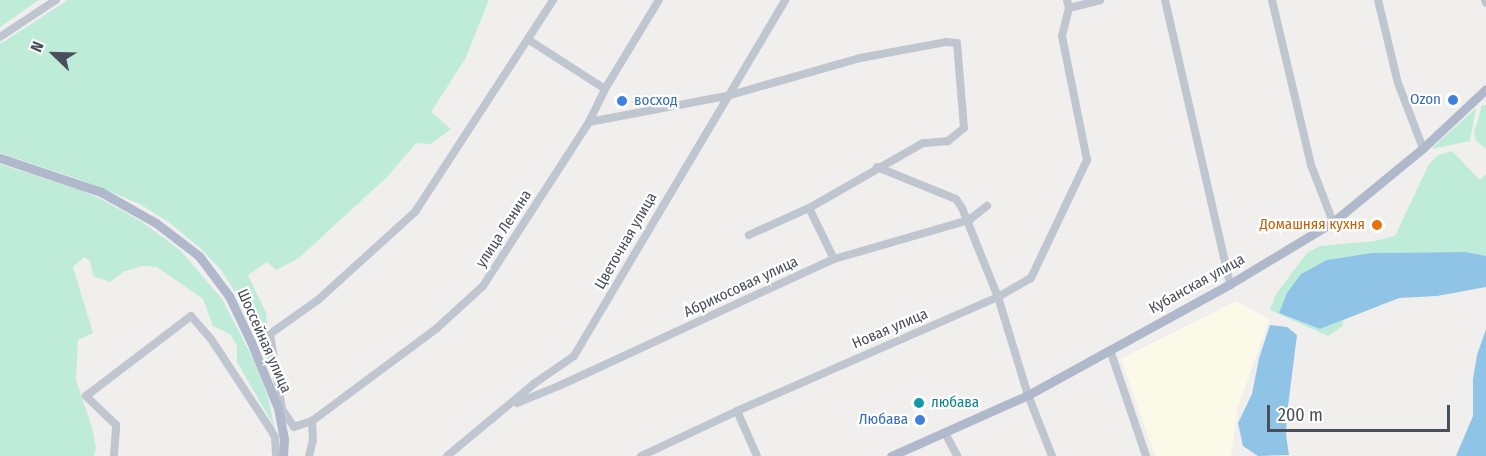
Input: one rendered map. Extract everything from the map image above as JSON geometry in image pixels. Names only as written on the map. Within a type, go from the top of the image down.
[{"type":"main road","name":"Кубанская улица","points":[[891,456],[1028,395],[1230,284],[1334,222],[1423,148],[1486,89]]},
{"type":"main road","name":"Шоссейная улица","points":[[0,158],[101,192],[132,207],[174,235],[199,256],[229,296],[251,342],[278,408],[284,439],[283,456]]},
{"type":"street","points":[[0,37],[56,0]]},
{"type":"street","points":[[309,456],[313,440],[312,420],[294,427],[282,409],[270,334],[320,299],[415,212],[553,0]]},
{"type":"street","name":"улица Ленина","points":[[312,420],[437,327],[483,286],[589,122],[605,89],[659,0]]},
{"type":"street","name":"Цветочная улица","points":[[447,456],[535,383],[574,356],[785,0]]},
{"type":"street","points":[[1068,4],[1101,0]]},
{"type":"street","points":[[1165,0],[1230,284]]},
{"type":"street","points":[[1272,0],[1311,165],[1334,222]]},
{"type":"street","points":[[1378,0],[1398,83],[1423,148]]},
{"type":"street","name":"Новая улица","points":[[641,456],[737,411],[998,297],[1031,278],[1087,160],[1062,36],[1068,4]]},
{"type":"street","points":[[529,40],[605,89]]},
{"type":"street","points":[[589,122],[727,96],[860,58],[946,42],[957,43],[964,128],[948,141],[923,143],[877,167],[809,208],[749,235]]},
{"type":"street","points":[[877,167],[956,199],[969,220],[998,297],[1028,395],[1052,456]]},
{"type":"street","name":"Абрикосовая улица","points":[[510,406],[603,366],[834,259],[969,220],[987,206]]},
{"type":"street","points":[[809,208],[834,259]]},
{"type":"street","points":[[114,456],[116,425],[86,396],[191,316],[211,339],[269,427],[275,437],[276,456]]},
{"type":"street","points":[[1110,350],[1146,456]]},
{"type":"street","points":[[737,411],[757,456]]},
{"type":"street","points":[[945,433],[957,456]]},
{"type":"shaded area","points":[[1236,301],[1269,319],[1238,407],[1231,456],[1155,456],[1121,359]]},
{"type":"green space","points":[[0,0],[39,0],[0,27]]},
{"type":"green space","points":[[68,0],[489,0],[465,59],[431,112],[451,129],[431,144],[416,143],[388,176],[299,258],[276,270],[267,262],[248,275],[266,313],[274,379],[246,309],[221,270],[201,249],[170,223],[140,204],[81,180],[0,153],[0,44]]},
{"type":"green space","points":[[1482,105],[1486,105],[1486,149],[1476,141],[1474,133]]},
{"type":"green space","points":[[1476,108],[1470,141],[1432,149],[1433,147]]},
{"type":"green space","points":[[1452,151],[1480,180],[1486,174],[1486,256],[1466,252],[1371,253],[1327,260],[1320,329],[1343,320],[1343,326],[1328,336],[1270,310],[1276,294],[1307,253],[1320,246],[1374,241],[1395,236],[1429,164],[1438,155]]},
{"type":"green space","points":[[0,164],[83,191],[103,200],[142,222],[180,250],[222,299],[254,361],[268,397],[274,426],[237,362],[237,346],[230,334],[213,326],[203,299],[157,267],[143,266],[125,271],[110,282],[93,276],[90,261],[84,257],[73,267],[93,333],[78,340],[76,380],[92,427],[96,447],[94,456],[0,456]]},
{"type":"water","points":[[1466,252],[1486,256],[1486,287],[1437,296],[1399,298],[1320,329],[1279,313],[1287,293],[1301,274],[1327,260],[1371,253]]},
{"type":"water","points":[[1270,325],[1287,327],[1297,335],[1287,414],[1286,435],[1289,455],[1258,456],[1243,446],[1238,423],[1252,394],[1259,358]]},
{"type":"water","points":[[1486,329],[1486,456],[1456,456],[1473,416],[1473,379],[1477,355]]},
{"type":"place","name":"Ozon","points":[[1453,100]]},
{"type":"place","name":"восход","points":[[622,101]]},
{"type":"place","name":"Домашняя кухня","points":[[1377,225]]},
{"type":"place","name":"любава","points":[[919,403]]},
{"type":"place","name":"Любава","points":[[920,420]]}]
